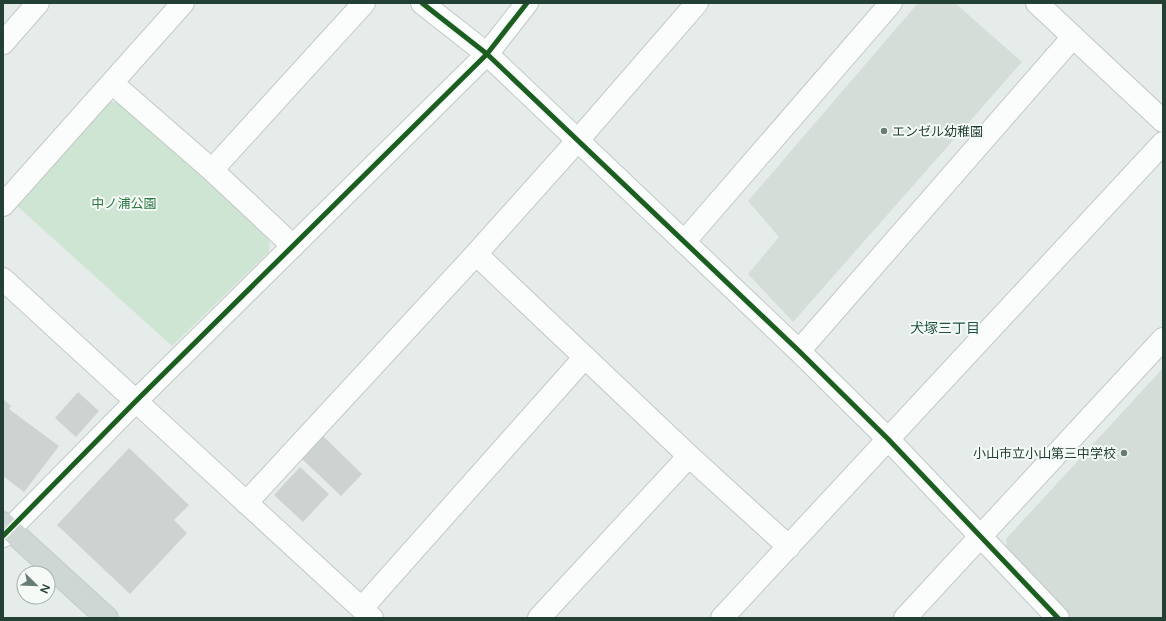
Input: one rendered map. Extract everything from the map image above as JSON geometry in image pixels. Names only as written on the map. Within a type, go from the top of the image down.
[{"type":"main road","points":[[5,529],[107,618]]},
{"type":"street","points":[[3,43],[38,3]]},
{"type":"street","points":[[3,205],[183,3]]},
{"type":"street","points":[[212,170],[364,3]]},
{"type":"street","points":[[422,3],[487,54],[799,352],[888,439],[981,535],[1058,618]]},
{"type":"street","points":[[5,529],[136,402],[487,54],[527,3]]},
{"type":"street","points":[[246,503],[476,254],[578,140],[697,3]]},
{"type":"street","points":[[684,242],[891,3]]},
{"type":"street","points":[[1037,3],[1163,121]]},
{"type":"street","points":[[799,352],[1073,37]]},
{"type":"street","points":[[112,83],[212,170],[293,246]]},
{"type":"street","points":[[722,618],[1163,143]]},
{"type":"street","points":[[476,254],[689,456],[789,547]]},
{"type":"street","points":[[3,279],[367,613],[584,357]]},
{"type":"street","points":[[905,618],[1163,339]]},
{"type":"street","points":[[539,618],[689,456]]},
{"type":"shaded area","name":"エンゼル幼稚園","points":[[918,3],[955,3],[1022,62],[793,322],[748,274],[779,237],[748,201]]},
{"type":"shaded area","name":"小山市立小山第三中学校","points":[[1163,368],[1163,618],[1072,618],[1007,548],[1006,539]]},
{"type":"green space","name":"中ノ浦公園","points":[[107,102],[122,102],[270,236],[269,252],[172,346],[16,205]]},
{"type":"building","points":[[78,392],[99,411],[76,437],[55,418]]},
{"type":"building","points":[[3,399],[11,406],[9,409],[59,446],[24,492],[3,476]]},
{"type":"building","points":[[322,435],[362,474],[341,496],[300,457]]},
{"type":"building","points":[[129,448],[189,505],[174,520],[187,533],[130,594],[57,525]]},
{"type":"building","points":[[300,467],[329,494],[303,522],[274,495]]},
{"type":"cycle path","points":[[422,3],[487,54],[799,351],[888,439],[1058,618]]},
{"type":"cycle path","points":[[3,536],[136,401],[487,54],[527,3]]},
{"type":"place","name":"エンゼル幼稚園","points":[[884,131]]},
{"type":"place","name":"小山市立小山第三中学校","points":[[1124,453]]},
{"type":"district","name":"犬塚三丁目","points":[[945,328]]}]
